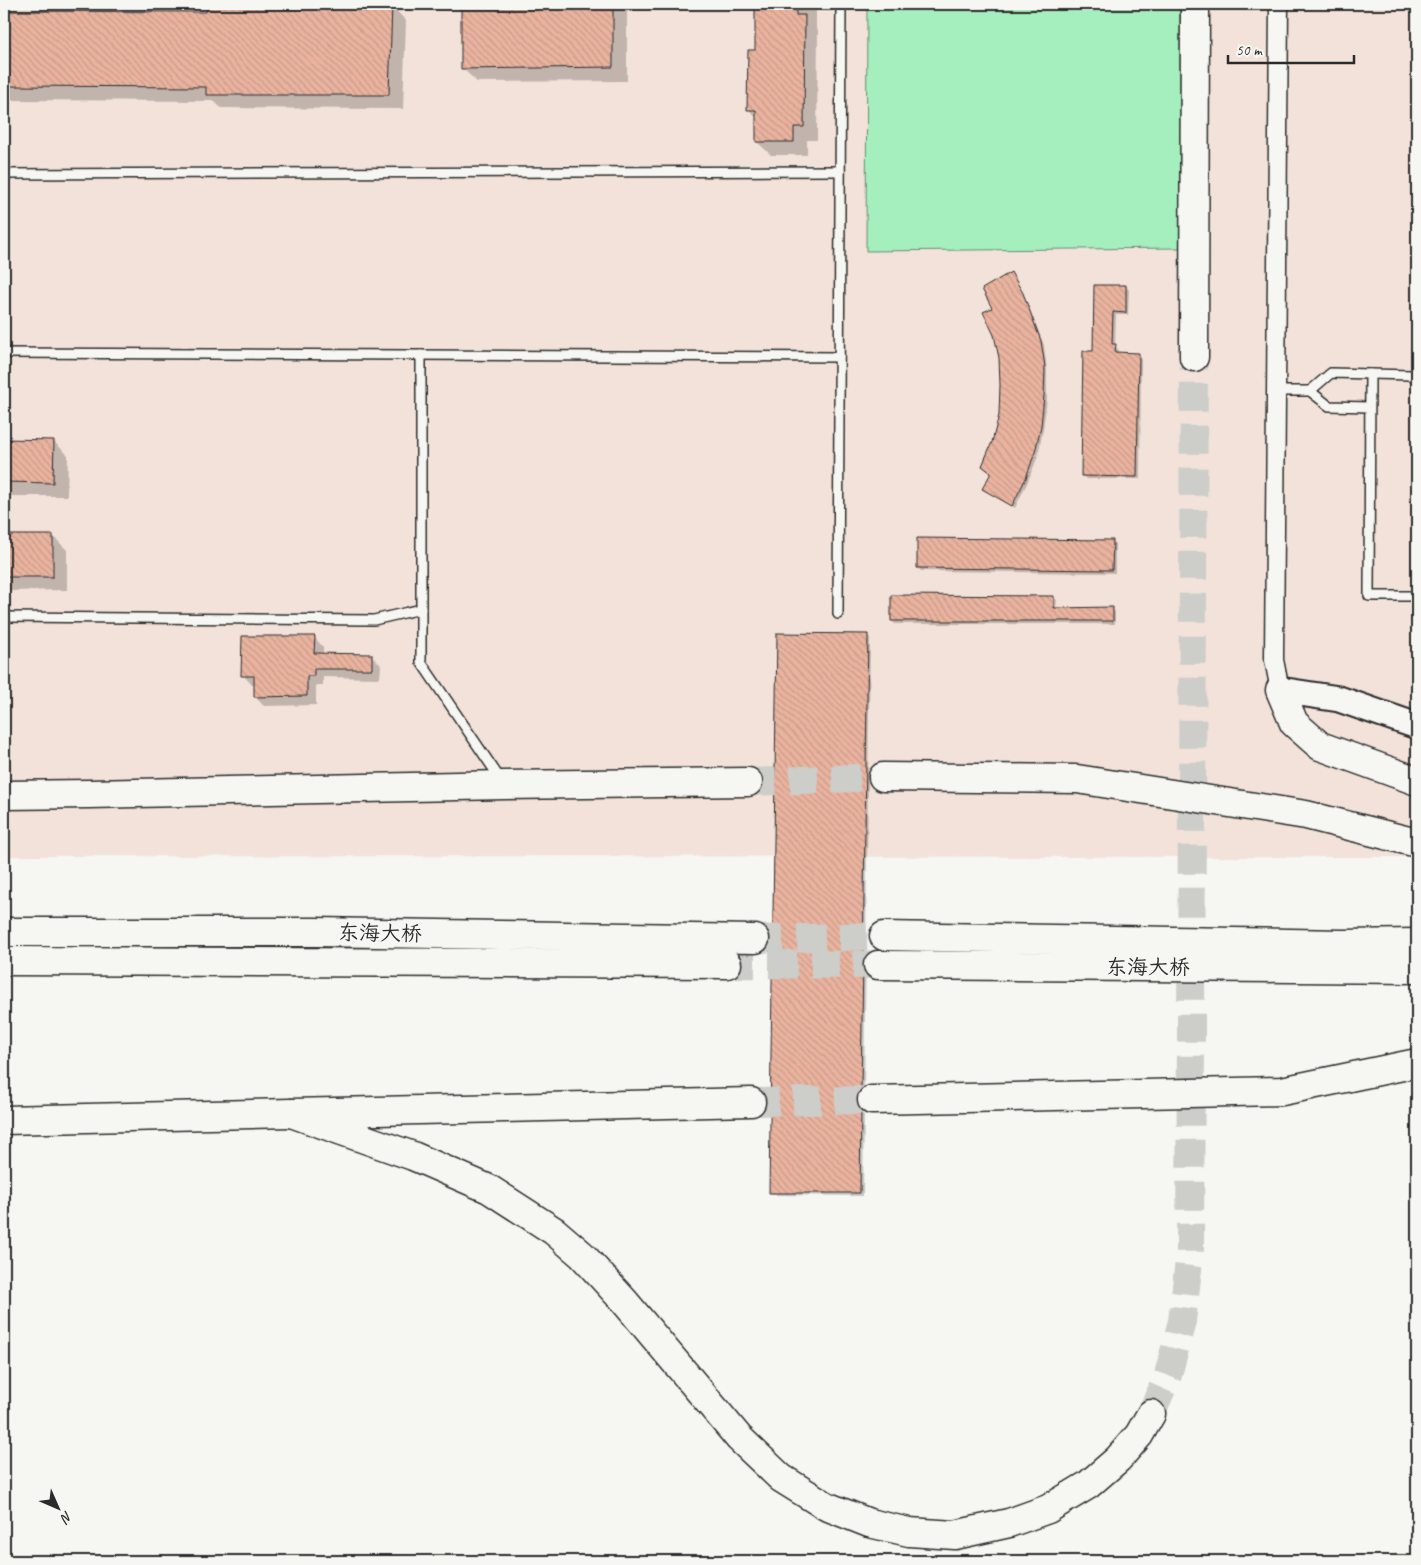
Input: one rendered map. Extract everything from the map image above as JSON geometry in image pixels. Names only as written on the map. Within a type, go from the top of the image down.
[{"type":"highway","points":[[1194,357],[1195,4]]},
{"type":"highway","points":[[1280,690],[1294,723],[1320,746],[1417,781]]},
{"type":"highway","points":[[883,777],[1077,779],[1306,815],[1417,843]]},
{"type":"highway","points":[[4,795],[504,784],[748,782]]},
{"type":"highway","name":"东海大桥","points":[[4,932],[315,932],[755,938]]},
{"type":"highway","name":"东海大桥","points":[[884,936],[1343,944],[1417,943]]},
{"type":"highway","name":"东海大桥","points":[[4,961],[727,964]]},
{"type":"highway","name":"东海大桥","points":[[878,965],[1417,969]]},
{"type":"highway","points":[[872,1100],[1282,1091],[1417,1063]]},
{"type":"highway","points":[[4,1120],[751,1102]]},
{"type":"highway","points":[[291,1114],[413,1156],[489,1189],[554,1231],[588,1261],[625,1302],[739,1438],[781,1478],[826,1506],[869,1523],[909,1532],[955,1535],[1009,1523],[1048,1509],[1088,1485],[1118,1459],[1139,1435],[1151,1414]]},
{"type":"main road","points":[[1280,690],[1339,699],[1417,726]]},
{"type":"street","points":[[1279,4],[1274,660],[1280,690]]},
{"type":"lane","points":[[838,614],[841,4]]},
{"type":"lane","points":[[4,174],[840,170]]},
{"type":"lane","points":[[4,354],[838,357]]},
{"type":"lane","points":[[421,355],[421,662],[504,784]]},
{"type":"lane","points":[[1310,391],[1331,373],[1411,375],[1417,381]]},
{"type":"lane","points":[[1370,374],[1369,596],[1417,596]]},
{"type":"lane","points":[[1276,391],[1310,391],[1329,406],[1369,407]]},
{"type":"lane","points":[[4,617],[374,620],[421,609]]},
{"type":"shaded area","points":[[4,4],[1417,4],[1417,857],[4,856]]},
{"type":"green space","points":[[867,4],[1180,4],[1180,248],[866,251]]},
{"type":"building","points":[[206,4],[392,5],[389,95],[206,95],[206,87],[4,86],[4,11],[206,12]]},
{"type":"building","points":[[461,4],[613,4],[613,67],[461,69]]},
{"type":"building","points":[[755,4],[796,4],[796,15],[805,15],[804,127],[794,127],[794,142],[756,142],[756,110],[747,110],[748,50],[755,50]]},
{"type":"building","points":[[1011,272],[1023,293],[1041,341],[1045,367],[1041,426],[1035,452],[1026,478],[1012,506],[982,489],[991,473],[982,466],[992,442],[999,415],[1000,385],[999,358],[994,335],[983,312],[992,308],[982,289]]},
{"type":"building","points":[[1094,285],[1126,285],[1126,313],[1113,312],[1112,344],[1116,344],[1115,352],[1139,353],[1137,477],[1081,476],[1083,351],[1093,351]]},
{"type":"building","points":[[4,439],[54,440],[53,483],[4,482]]},
{"type":"building","points":[[4,535],[53,535],[53,577],[4,577]]},
{"type":"building","points":[[917,538],[1113,540],[1112,570],[917,568]]},
{"type":"building","points":[[891,595],[1054,596],[1054,608],[1113,607],[1113,621],[891,621]]},
{"type":"building","points":[[777,633],[868,634],[861,1089],[856,1100],[858,1108],[861,1110],[860,1193],[769,1193]]},
{"type":"building","points":[[242,636],[315,636],[314,653],[372,654],[372,669],[314,669],[314,676],[307,676],[307,696],[254,697],[254,676],[241,676]]},
{"type":"tunnel","points":[[1151,1414],[1168,1375],[1182,1321],[1190,1252],[1194,357]]},
{"type":"tunnel","points":[[748,782],[883,777]]},
{"type":"tunnel","points":[[755,939],[884,936]]},
{"type":"tunnel","points":[[727,964],[878,965]]},
{"type":"tunnel","points":[[751,1102],[872,1100]]}]
